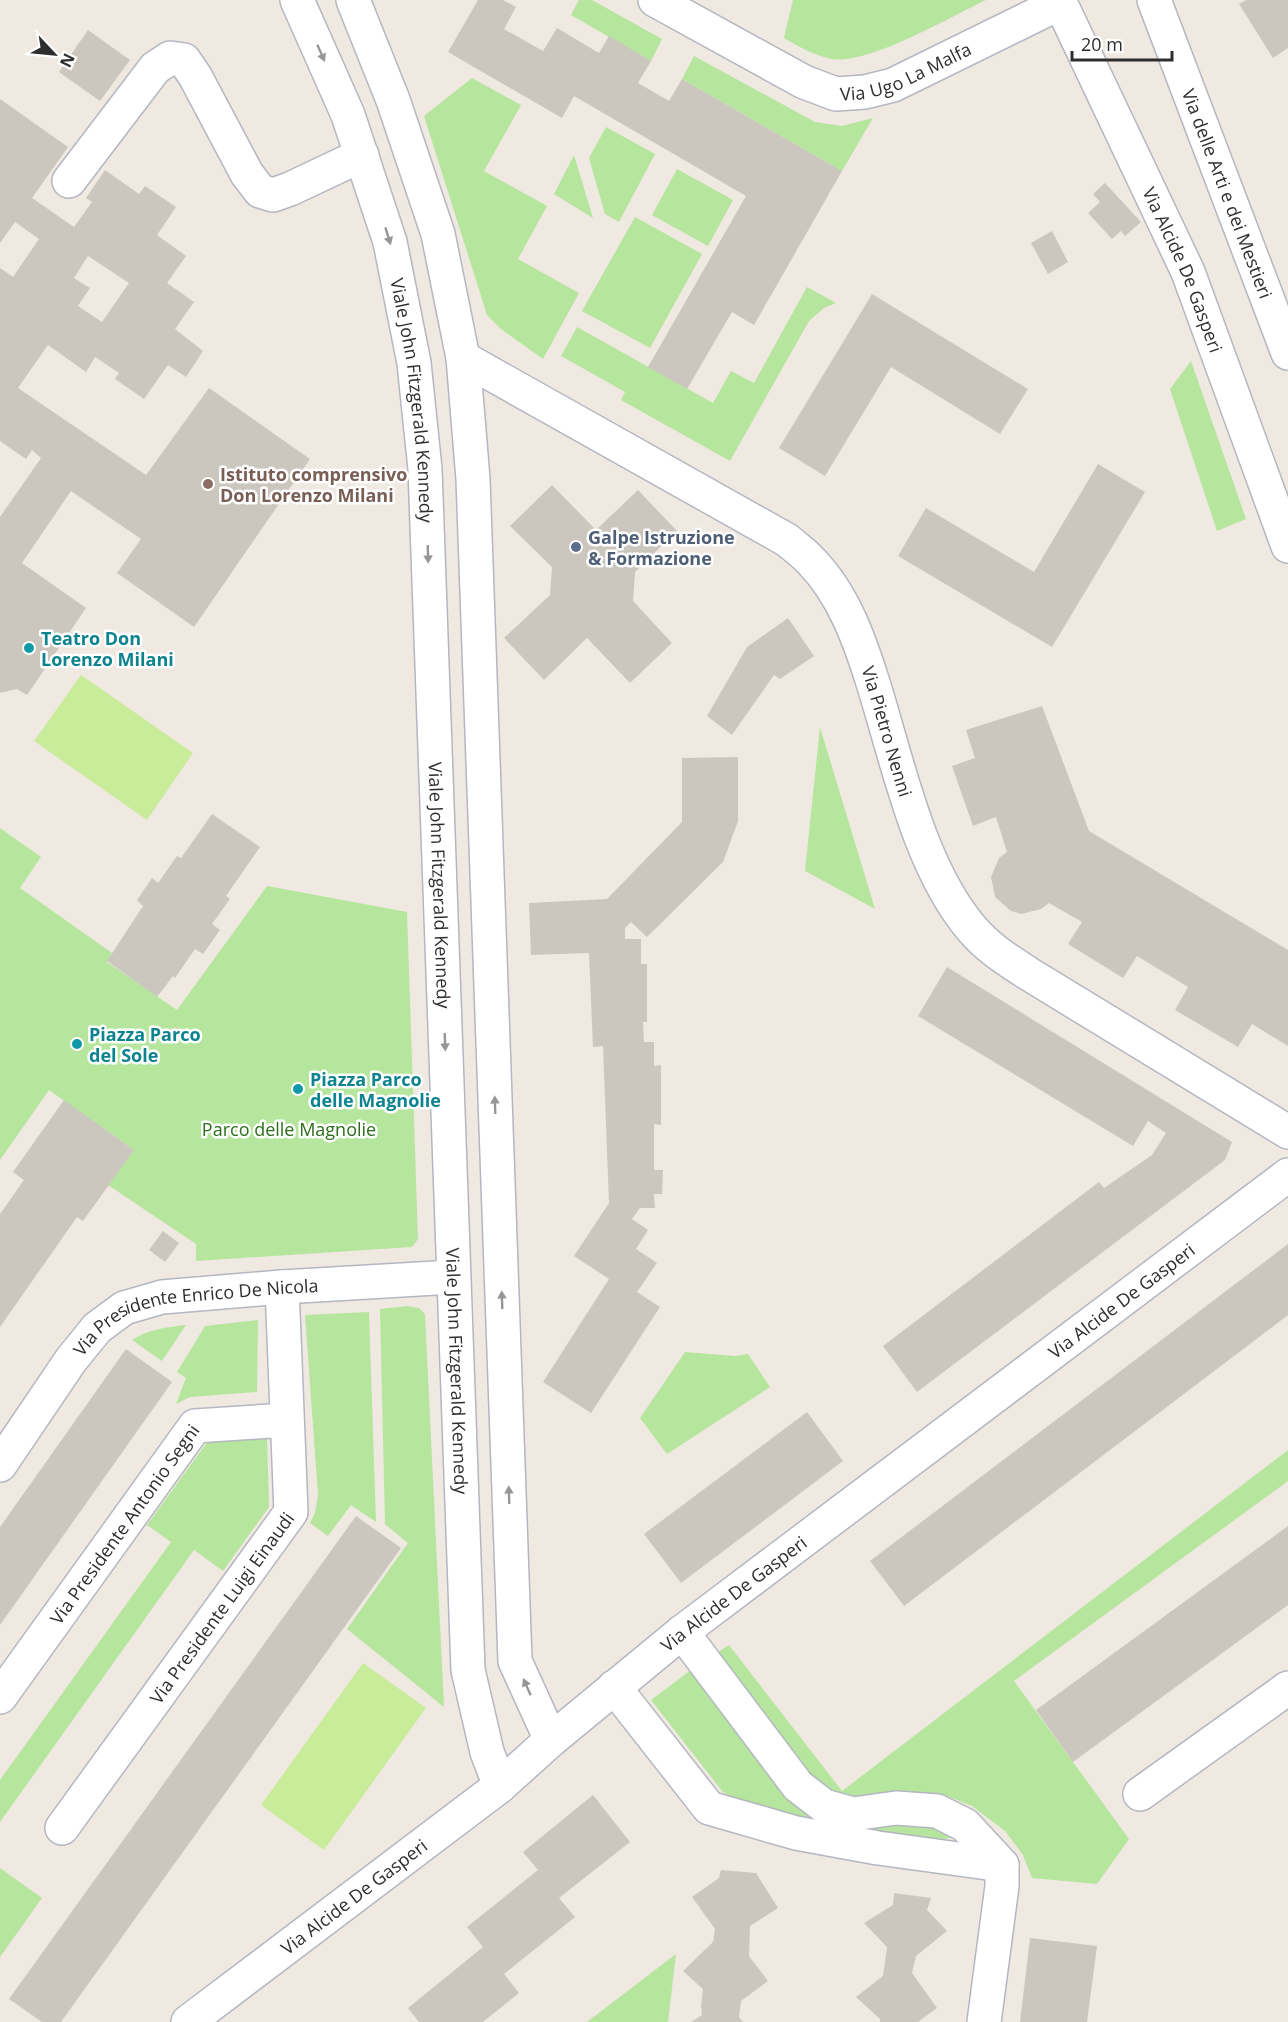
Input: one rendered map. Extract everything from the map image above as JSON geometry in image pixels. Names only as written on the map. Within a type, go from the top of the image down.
[{"type":"street","name":"Viale John Fitzgerald Kennedy","points":[[297,0],[348,115],[362,155],[390,242],[414,363],[425,470],[468,1670],[487,1752],[500,1786]]},
{"type":"street","points":[[353,0],[393,100],[438,234],[463,358],[473,479],[515,1661],[551,1740]]},
{"type":"street","name":"Via Ugo La Malfa","points":[[655,0],[804,82],[836,94],[865,92],[893,86],[1060,2]]},
{"type":"street","name":"Via delle Arti e dei Mestieri","points":[[1154,0],[1288,353]]},
{"type":"street","name":"Via Alcide De Gasperi","points":[[1060,2],[1188,272],[1288,546]]},
{"type":"street","points":[[69,181],[155,68],[170,58],[184,60],[195,76],[247,174],[260,191],[273,195],[290,189],[362,155]]},
{"type":"street","name":"Via Pietro Nenni","points":[[463,358],[777,534],[811,560],[830,584],[849,616],[864,653],[920,835],[934,869],[972,929],[998,954],[1021,969],[1288,1132]]},
{"type":"street","name":"Via Alcide De Gasperi","points":[[188,2022],[500,1786],[551,1740],[682,1632],[1288,1175]]},
{"type":"street","name":"Via Presidente Enrico De Nicola","points":[[0,1465],[72,1360],[97,1328],[124,1308],[162,1297],[453,1277]]},
{"type":"street","name":"Via Presidente Luigi Einaudi","points":[[62,1828],[291,1512],[282,1287]]},
{"type":"street","name":"Via Presidente Antonio Segni","points":[[0,1696],[195,1426],[286,1420]]},
{"type":"street","points":[[682,1632],[798,1785],[824,1806],[853,1814],[896,1808],[937,1811],[965,1824],[1002,1865],[1002,1886],[984,2022]]},
{"type":"street","points":[[614,1687],[709,1808],[796,1833],[878,1848],[1002,1865]]},
{"type":"street","points":[[1140,1794],[1288,1688]]},
{"type":"green space","points":[[579,0],[592,0],[662,39],[651,61],[571,15]]},
{"type":"green space","points":[[793,0],[986,0],[931,28],[866,55],[847,59],[831,59],[784,38]]},
{"type":"green space","points":[[694,56],[815,122],[842,126],[873,118],[842,171],[682,79]]},
{"type":"green space","points":[[472,78],[521,105],[484,171],[547,206],[518,259],[579,293],[543,359],[501,329],[487,315],[424,116]]},
{"type":"green space","points":[[606,127],[655,154],[619,222],[605,214],[589,158]]},
{"type":"green space","points":[[574,155],[593,218],[554,194]]},
{"type":"green space","points":[[677,169],[733,200],[708,246],[652,215]]},
{"type":"green space","points":[[635,217],[702,254],[650,348],[582,311]]},
{"type":"green space","points":[[807,287],[836,303],[824,308],[809,321],[730,461],[621,400],[625,392],[561,356],[577,327],[713,403],[731,371],[754,383]]},
{"type":"green space","points":[[1191,361],[1246,519],[1217,531],[1170,389]]},
{"type":"green space","points":[[81,675],[193,753],[147,820],[34,741]]},
{"type":"green space","points":[[820,727],[875,909],[805,871]]},
{"type":"green space","name":"Parco delle Magnolie","points":[[0,828],[41,857],[20,888],[112,953],[107,962],[177,1010],[267,886],[407,912],[418,1239],[412,1247],[196,1261],[196,1244],[108,1185],[134,1150],[49,1090],[0,1160]]},
{"type":"green space","points":[[407,1306],[419,1308],[425,1314],[444,1707],[347,1629],[408,1543],[385,1524],[380,1309]]},
{"type":"green space","points":[[369,1312],[376,1522],[351,1505],[328,1536],[310,1523],[315,1513],[318,1495],[305,1315]]},
{"type":"green space","points":[[258,1320],[257,1392],[190,1397],[176,1404],[186,1378],[177,1372],[205,1326]]},
{"type":"green space","points":[[186,1325],[162,1361],[132,1340],[152,1331]]},
{"type":"green space","points":[[685,1352],[735,1356],[748,1354],[770,1387],[667,1454],[640,1418]]},
{"type":"green space","points":[[267,1439],[269,1507],[223,1571],[194,1550],[0,1822],[0,1780],[171,1542],[147,1525],[208,1441]]},
{"type":"green space","points":[[1288,1450],[1288,1481],[1014,1681],[1129,1839],[1097,1884],[1032,1878],[1023,1855],[1005,1831],[972,1806],[947,1796],[913,1795],[859,1806],[821,1792],[712,1656],[729,1645],[842,1791]]},
{"type":"green space","points":[[363,1663],[426,1708],[324,1850],[261,1805]]},
{"type":"green space","points":[[691,1670],[774,1773],[940,1825],[956,1836],[923,1845],[743,1806],[722,1791],[651,1700]]},
{"type":"green space","points":[[0,1868],[42,1898],[0,1957]]},
{"type":"green space","points":[[676,1954],[668,2022],[587,2022]]},
{"type":"building","points":[[478,0],[503,0],[516,7],[504,29],[543,51],[557,28],[599,53],[609,36],[651,61],[638,83],[669,101],[682,79],[842,171],[754,325],[732,312],[687,389],[648,367],[746,196],[574,96],[562,118],[448,52]]},
{"type":"building","points":[[1246,0],[1288,0],[1288,48],[1273,58],[1239,4]]},
{"type":"building","points":[[88,30],[130,60],[100,101],[59,72]]},
{"type":"building","points":[[0,99],[68,147],[32,198],[74,227],[92,202],[86,198],[105,170],[139,194],[145,186],[176,207],[157,235],[186,256],[167,283],[194,302],[175,329],[203,351],[186,377],[168,365],[144,399],[115,379],[119,373],[95,357],[86,372],[48,345],[18,388],[146,475],[209,388],[310,459],[194,627],[117,573],[141,539],[71,491],[22,563],[86,608],[27,695],[17,689],[0,693],[0,517],[41,458],[32,450],[26,459],[0,441],[0,268],[13,277],[39,239],[15,222],[0,243]],"holes":[[[88,256],[129,283],[102,322],[78,306],[90,288],[74,278]]]},
{"type":"building","points":[[1105,183],[1141,222],[1125,236],[1121,231],[1112,239],[1088,213],[1100,202],[1093,194]]},
{"type":"building","points":[[1052,231],[1068,262],[1048,274],[1031,243]]},
{"type":"building","points":[[872,294],[1028,389],[1000,434],[891,367],[825,476],[779,448]]},
{"type":"building","points":[[1098,464],[1145,492],[1052,647],[898,556],[926,508],[1034,572]]},
{"type":"building","points":[[552,485],[596,530],[638,490],[677,531],[635,572],[633,601],[672,643],[630,683],[587,638],[544,680],[504,638],[550,595],[552,567],[510,526]]},
{"type":"building","points":[[788,618],[814,656],[780,679],[774,675],[732,735],[707,716],[747,647]]},
{"type":"building","points":[[1042,706],[1089,831],[1288,950],[1288,1046],[1252,1024],[1238,1047],[1175,1010],[1188,987],[1137,956],[1123,978],[1068,944],[1082,922],[1049,903],[1041,909],[1021,914],[1011,911],[995,897],[991,877],[999,858],[1007,852],[996,817],[973,826],[952,766],[975,758],[966,730]]},
{"type":"building","points":[[738,757],[738,821],[723,862],[647,937],[631,922],[625,928],[625,939],[641,939],[641,964],[647,964],[647,1022],[643,1022],[644,1042],[654,1042],[654,1066],[661,1065],[661,1125],[654,1124],[654,1170],[663,1170],[662,1194],[654,1194],[655,1208],[640,1208],[632,1219],[648,1230],[636,1249],[657,1263],[637,1292],[660,1307],[591,1413],[543,1382],[609,1279],[574,1256],[609,1203],[603,1046],[593,1047],[589,953],[531,955],[529,903],[607,899],[682,822],[682,758]]},
{"type":"building","points":[[212,814],[260,847],[226,896],[230,899],[212,924],[220,930],[203,954],[195,949],[175,978],[173,976],[157,997],[107,961],[143,906],[137,900],[152,878],[158,883],[177,856],[181,858]]},
{"type":"building","points":[[947,967],[1232,1142],[1225,1160],[917,1392],[883,1346],[1099,1182],[1104,1188],[1152,1155],[1166,1133],[1148,1121],[1133,1146],[918,1016]]},
{"type":"building","points":[[64,1100],[134,1150],[83,1221],[77,1217],[0,1327],[0,1214],[24,1180],[13,1172]]},
{"type":"building","points":[[163,1231],[179,1243],[165,1262],[149,1250]]},
{"type":"building","points":[[1288,1244],[1288,1315],[904,1606],[870,1561]]},
{"type":"building","points":[[126,1349],[172,1382],[0,1625],[0,1527]]},
{"type":"building","points":[[807,1412],[843,1461],[681,1583],[644,1534]]},
{"type":"building","points":[[356,1516],[401,1548],[61,2022],[42,2022],[9,1999]]},
{"type":"building","points":[[1288,1526],[1288,1605],[1073,1762],[1036,1710]]},
{"type":"building","points":[[593,1795],[630,1842],[559,1898],[575,1917],[504,1974],[519,1993],[483,2022],[419,2022],[408,2008],[483,1947],[467,1927],[538,1870],[523,1852]]},
{"type":"building","points":[[721,1870],[756,1873],[778,1908],[750,1926],[749,1956],[768,1981],[741,2001],[739,2017],[743,2022],[691,2022],[702,2015],[703,1989],[683,1971],[713,1942],[715,1929],[692,1897],[719,1878]]},
{"type":"building","points":[[894,1893],[931,1898],[927,1910],[947,1931],[916,1956],[912,1973],[937,2008],[918,2022],[880,2022],[880,2019],[856,1997],[883,1976],[887,1947],[864,1923],[893,1905]]},
{"type":"building","points":[[1030,1938],[1097,1946],[1087,2022],[1020,2022]]},
{"type":"place","name":"Istituto comprensivo Don Lorenzo Milani","points":[[208,484]]},
{"type":"place","name":"Galpe Istruzione & Formazione","points":[[576,547]]},
{"type":"place","name":"Teatro Don Lorenzo Milani","points":[[29,648]]},
{"type":"place","name":"Piazza Parco del Sole","points":[[77,1044]]},
{"type":"place","name":"Piazza Parco delle Magnolie","points":[[298,1089]]}]
